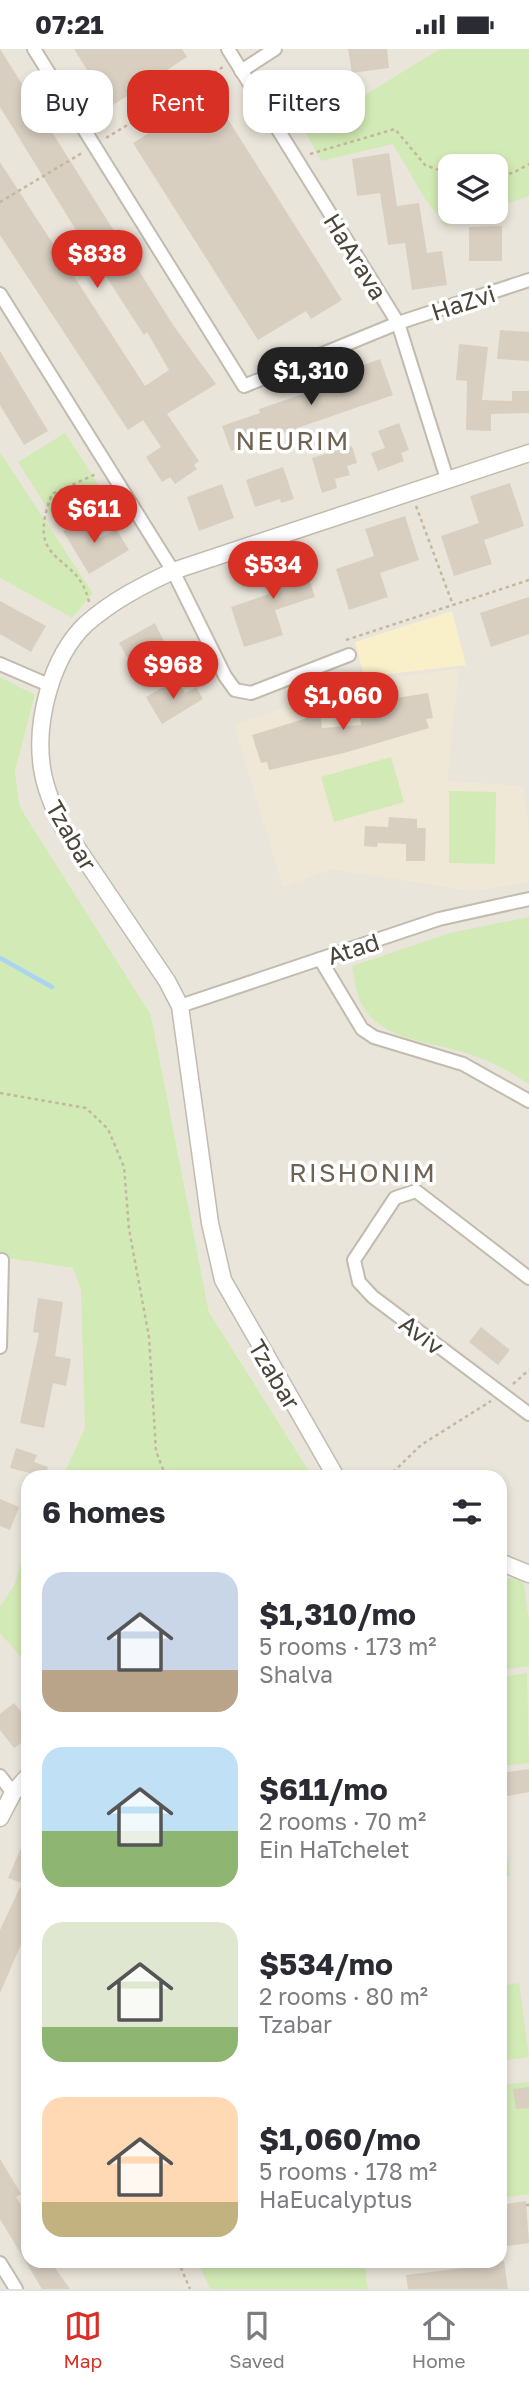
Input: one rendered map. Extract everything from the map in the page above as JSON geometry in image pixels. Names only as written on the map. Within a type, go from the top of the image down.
[{"type":"street","points":[[34,49],[94,146]]},
{"type":"street","points":[[234,60],[275,49]]},
{"type":"street","name":"HaArava","points":[[234,60],[398,323],[447,479]]},
{"type":"street","name":"HaZvi","points":[[94,146],[244,386],[398,323],[529,280]]},
{"type":"street","points":[[0,294],[173,572],[225,676],[235,690],[251,693],[349,655]]},
{"type":"street","name":"Tzabar","points":[[332,1470],[237,1309],[223,1280],[210,1223],[180,1006],[167,981],[83,860],[48,796],[40,742],[51,686],[63,658],[83,627],[138,588],[173,572],[529,453]]},
{"type":"street","points":[[0,664],[51,686]]},
{"type":"street","name":"Atad","points":[[180,1006],[439,919],[529,899]]},
{"type":"street","points":[[320,959],[362,1029],[374,1037],[463,1064],[529,1101]]},
{"type":"street","name":"Aviv","points":[[527,1272],[416,1191],[395,1198],[368,1235],[354,1260],[359,1282],[373,1297],[529,1414]]},
{"type":"street","points":[[0,1347],[2,1260]]},
{"type":"street","points":[[507,1565],[529,1574]]},
{"type":"street","points":[[0,1776],[13,1793]]},
{"type":"street","points":[[0,1818],[21,1784]]},
{"type":"street","points":[[0,2263],[16,2289]]},
{"type":"path","points":[[0,202],[234,60]]},
{"type":"path","points":[[295,158],[395,129],[425,165],[438,170]]},
{"type":"path","points":[[508,174],[529,164]]},
{"type":"path","points":[[93,619],[87,591],[77,575],[55,559],[44,544],[42,527],[52,494],[109,469]]},
{"type":"path","points":[[411,491],[453,605]]},
{"type":"path","points":[[349,655],[343,641],[529,580]]},
{"type":"path","points":[[0,1093],[86,1108],[108,1129],[124,1167],[129,1229],[149,1337],[156,1451],[163,1470]]},
{"type":"path","points":[[395,1470],[421,1445],[502,1394],[529,1370]]},
{"type":"path","points":[[181,2268],[190,2289]]},
{"type":"shaded area","points":[[0,49],[529,49],[529,2289],[0,2289],[0,1257],[74,1268],[94,1293],[85,1428],[65,1470],[21,1470],[21,2268],[507,2268],[507,1470],[309,1470],[209,1312],[151,1015],[20,807],[15,772],[35,696],[0,677],[0,578],[72,618],[93,593],[0,452]]},
{"type":"shaded area","points":[[459,669],[447,781],[523,786],[529,827],[529,882],[472,891],[331,869],[283,887],[234,725],[367,680]]},
{"type":"green space","points":[[440,49],[529,49],[529,196],[508,203],[508,154],[438,154],[438,216],[425,199],[393,144],[321,161],[306,133],[365,133],[365,95]]},
{"type":"green space","points":[[65,433],[103,492],[56,522],[18,462]]},
{"type":"green space","points":[[0,452],[93,593],[72,618],[0,578]]},
{"type":"green space","points":[[0,677],[35,695],[15,772],[20,807],[151,1015],[209,1312],[309,1470],[65,1470],[85,1428],[81,1289],[73,1268],[0,1257]]},
{"type":"green space","points":[[391,757],[404,802],[334,822],[321,777]]},
{"type":"green space","points":[[449,791],[496,792],[495,864],[449,863]]},
{"type":"green space","points":[[529,917],[529,1084],[499,1066],[474,1056],[396,1034],[373,1019],[361,1003],[352,966],[450,933]]},
{"type":"green space","points":[[21,1561],[21,1657],[0,1633],[0,1607],[15,1584]]},
{"type":"green space","points":[[523,1577],[529,1622],[529,1666],[507,1669],[507,1579]]},
{"type":"green space","points":[[527,1673],[529,1763],[507,1765],[507,1676]]},
{"type":"green space","points":[[507,1852],[510,1876],[507,1876]]},
{"type":"green space","points":[[519,1983],[529,2057],[507,2060],[507,1985]]},
{"type":"green space","points":[[529,2082],[529,2194],[507,2197],[507,2084]]},
{"type":"green space","points":[[200,2268],[365,2268],[368,2289],[210,2289]]},
{"type":"sand","points":[[452,611],[466,665],[364,677],[355,642]]},
{"type":"building","points":[[0,49],[21,83],[21,133],[53,133],[173,325],[216,384],[167,414],[199,461],[194,465],[197,469],[175,484],[170,477],[162,482],[146,457],[161,447],[143,420],[128,430],[0,235],[0,162],[145,386],[169,370],[147,332],[144,335],[76,230],[0,107]]},
{"type":"building","points":[[74,49],[182,49],[187,57],[167,70],[127,70],[127,96],[113,105],[113,70],[87,70]]},
{"type":"building","points":[[348,49],[387,49],[389,68],[352,70]]},
{"type":"building","points":[[229,121],[342,300],[311,319],[306,311],[258,340],[133,143],[149,133],[229,133]]},
{"type":"building","points":[[389,153],[397,206],[419,203],[427,253],[442,251],[447,285],[412,290],[405,243],[388,245],[380,193],[357,196],[352,159]]},
{"type":"building","points":[[502,226],[502,261],[469,261],[469,227]]},
{"type":"building","points":[[500,330],[529,332],[529,361],[497,359]]},
{"type":"building","points":[[459,344],[488,347],[482,400],[512,401],[512,391],[529,391],[529,413],[491,414],[491,431],[466,430],[467,381],[456,380]]},
{"type":"building","points":[[0,351],[48,431],[24,445],[0,405]]},
{"type":"building","points":[[380,359],[393,395],[231,451],[222,426],[260,413],[259,409],[353,377],[350,370]]},
{"type":"building","points":[[399,423],[409,450],[401,453],[404,461],[378,471],[371,453],[385,448],[378,431]]},
{"type":"building","points":[[352,446],[357,463],[347,466],[350,475],[335,479],[337,488],[322,493],[312,458]]},
{"type":"building","points":[[283,467],[294,499],[281,503],[280,499],[255,507],[246,480]]},
{"type":"building","points":[[510,483],[524,526],[484,540],[492,564],[454,576],[441,536],[479,523],[470,496]]},
{"type":"building","points":[[222,484],[234,518],[199,531],[187,497]]},
{"type":"building","points":[[87,516],[100,538],[116,529],[129,550],[89,574],[63,531]]},
{"type":"building","points":[[405,516],[419,560],[380,573],[388,597],[349,610],[336,569],[374,556],[365,529]]},
{"type":"building","points":[[300,553],[315,597],[275,610],[283,635],[244,647],[231,607],[269,594],[262,573],[276,569],[273,562]]},
{"type":"building","points":[[529,597],[529,634],[491,647],[480,613]]},
{"type":"building","points":[[0,601],[46,626],[31,652],[0,634]]},
{"type":"building","points":[[155,623],[171,656],[137,675],[119,643]]},
{"type":"building","points":[[177,679],[185,693],[196,687],[203,699],[162,724],[146,697]]},
{"type":"building","points":[[428,693],[433,718],[426,719],[429,728],[344,753],[269,770],[267,762],[261,763],[252,735],[320,714],[322,728],[361,725],[359,704]]},
{"type":"building","points":[[389,817],[417,819],[417,828],[426,828],[425,861],[406,861],[406,844],[378,843],[377,847],[364,846],[365,826],[388,827]]},
{"type":"building","points":[[38,1298],[63,1302],[55,1356],[71,1359],[66,1386],[53,1383],[44,1428],[20,1423],[39,1333],[33,1332]]},
{"type":"building","points":[[481,1327],[510,1350],[498,1365],[469,1342]]},
{"type":"building","points":[[16,1448],[37,1455],[34,1462],[48,1467],[47,1470],[21,1471],[10,1468]]},
{"type":"building","points":[[0,1499],[19,1507],[10,1530],[0,1526]]},
{"type":"building","points":[[14,1703],[21,1712],[21,1743],[14,1748],[0,1730],[0,1714]]},
{"type":"building","points":[[529,1769],[529,1792],[507,1796],[507,1772]]},
{"type":"building","points":[[21,1848],[21,1883],[8,1878]]},
{"type":"building","points":[[21,1885],[21,1944],[0,1993],[0,1930]]},
{"type":"building","points":[[529,2087],[529,2108],[516,2109],[513,2089]]},
{"type":"building","points":[[0,2159],[21,2194],[16,2197],[21,2205],[21,2254],[0,2219]]},
{"type":"building","points":[[526,2201],[529,2243],[507,2246],[507,2204]]},
{"type":"building","points":[[29,2268],[55,2268],[70,2289],[42,2289]]},
{"type":"building","points":[[463,2268],[505,2268],[508,2289],[408,2289],[406,2275]]},
{"type":"waterway","points":[[0,958],[52,987]]},
{"type":"district","name":"NEURIM","points":[[293,440]]},
{"type":"district","name":"RISHONIM","points":[[363,1172]]}]
